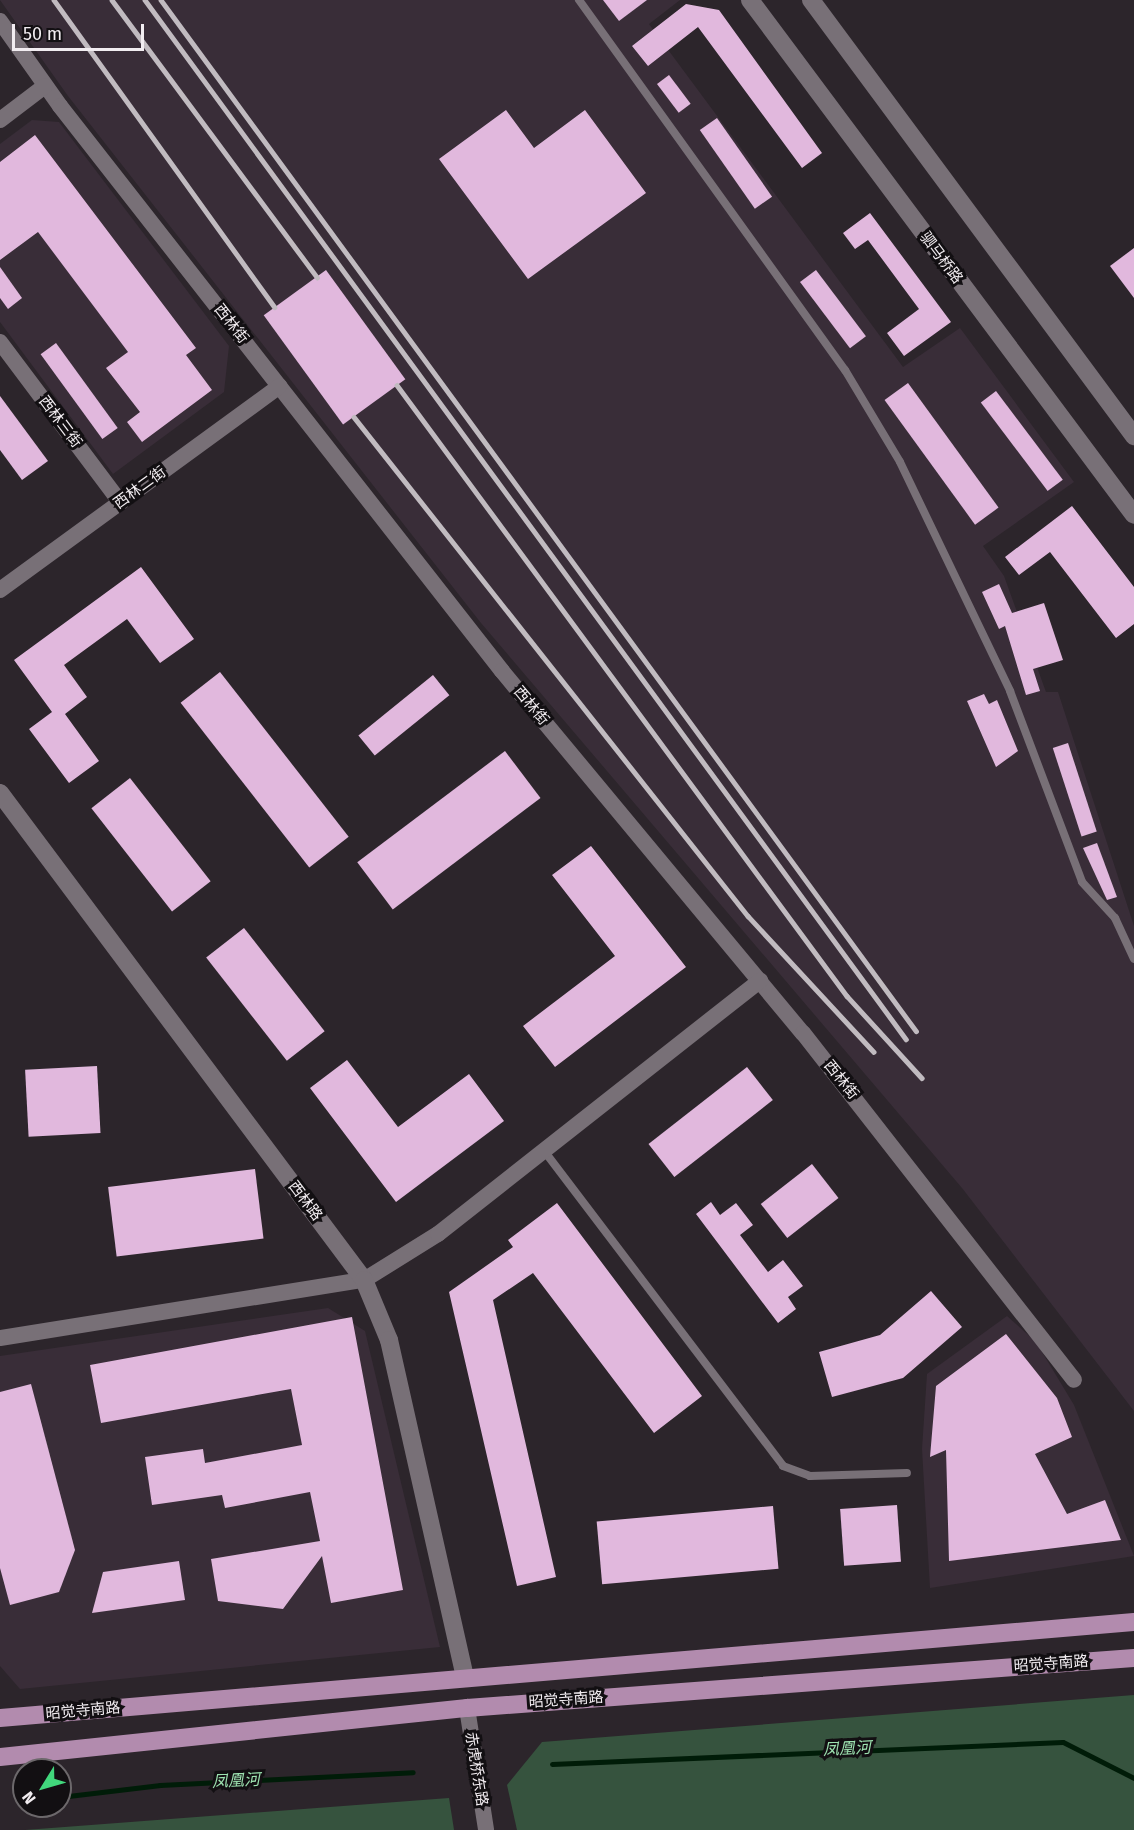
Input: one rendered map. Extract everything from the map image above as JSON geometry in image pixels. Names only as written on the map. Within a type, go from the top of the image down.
[{"type":"main road","points":[[811,0],[1134,436]]},
{"type":"main road","name":"驷马桥路","points":[[753,1],[1134,515]]},
{"type":"main road","name":"西林路","points":[[0,793],[363,1280],[389,1340],[465,1677]]},
{"type":"main road","name":"昭觉寺南路","points":[[0,1718],[1134,1622]]},
{"type":"main road","name":"昭觉寺南路","points":[[0,1757],[466,1708],[1134,1658]]},
{"type":"street","name":"西林街","points":[[0,21],[45,86],[502,671],[760,981],[1074,1380]]},
{"type":"street","points":[[0,120],[45,86]]},
{"type":"street","name":"西林三街","points":[[0,342],[120,502]]},
{"type":"street","name":"西林二街","points":[[0,590],[280,386]]},
{"type":"street","points":[[0,1338],[363,1280],[438,1233],[545,1152],[760,981]]},
{"type":"street","name":"赤虎桥东路","points":[[466,1708],[486,1830]]},
{"type":"lane","points":[[579,0],[844,370],[900,462],[1010,691],[1082,882],[1115,918],[1134,959]]},
{"type":"lane","points":[[545,1152],[783,1466],[810,1476],[908,1473]]},
{"type":"shaded area","points":[[0,0],[680,0],[649,24],[903,367],[960,328],[1074,482],[983,546],[1004,576],[1046,692],[1058,692],[1134,926],[1134,1411],[962,1188],[481,623],[68,96]]},
{"type":"shaded area","points":[[32,120],[59,122],[229,346],[224,392],[113,474],[0,322],[0,144]]},
{"type":"shaded area","points":[[328,1308],[365,1331],[440,1647],[20,1689],[0,1666],[0,1356]]},
{"type":"shaded area","points":[[1007,1316],[1036,1342],[1074,1405],[1134,1556],[930,1588],[922,1449],[927,1374]]},
{"type":"green space","points":[[1134,1695],[1134,1830],[517,1830],[507,1785],[542,1742]]},
{"type":"green space","points":[[449,1798],[454,1830],[25,1830]]},
{"type":"building","points":[[603,0],[647,0],[619,21]]},
{"type":"building","points":[[686,4],[719,10],[822,153],[802,168],[698,27],[648,66],[632,46]]},
{"type":"building","points":[[669,75],[691,104],[679,113],[657,84]]},
{"type":"building","points":[[506,110],[534,148],[585,110],[646,193],[528,279],[439,159]]},
{"type":"building","points":[[717,118],[772,197],[755,209],[700,130]]},
{"type":"building","points":[[35,135],[196,348],[186,355],[212,390],[142,442],[127,422],[140,412],[106,368],[128,352],[38,232],[0,260],[0,162]]},
{"type":"building","points":[[870,213],[951,322],[904,356],[887,333],[919,309],[868,240],[855,249],[843,233]]},
{"type":"building","points":[[1134,248],[1134,298],[1110,266]]},
{"type":"building","points":[[0,267],[22,298],[8,309],[0,298]]},
{"type":"building","points":[[326,270],[405,379],[343,424],[264,315]]},
{"type":"building","points":[[816,270],[866,336],[850,348],[800,282]]},
{"type":"building","points":[[56,343],[118,428],[102,439],[41,354]]},
{"type":"building","points":[[908,383],[999,508],[975,525],[885,400]]},
{"type":"building","points":[[996,391],[1063,480],[1048,491],[981,402]]},
{"type":"building","points":[[0,396],[48,461],[22,480],[0,450]]},
{"type":"building","points":[[1072,506],[1134,587],[1134,624],[1116,638],[1050,552],[1019,575],[1005,557]]},
{"type":"building","points":[[141,567],[194,639],[160,663],[127,619],[64,665],[87,697],[65,714],[99,761],[69,783],[29,729],[52,712],[14,660]]},
{"type":"building","points":[[999,584],[1012,613],[1044,603],[1063,660],[1033,669],[1040,691],[1026,695],[1005,626],[999,629],[982,592]]},
{"type":"building","points":[[220,672],[349,837],[309,867],[181,703]]},
{"type":"building","points":[[433,675],[449,695],[375,756],[358,735]]},
{"type":"building","points":[[984,694],[989,704],[997,700],[1018,751],[996,767],[967,701]]},
{"type":"building","points":[[1068,743],[1097,831],[1082,836],[1053,748]]},
{"type":"building","points":[[505,751],[541,798],[393,909],[357,862]]},
{"type":"building","points":[[130,778],[211,881],[172,911],[91,808]]},
{"type":"building","points":[[1097,843],[1117,897],[1107,900],[1083,848]]},
{"type":"building","points":[[591,846],[686,967],[555,1067],[523,1026],[615,956],[552,875]]},
{"type":"building","points":[[244,928],[325,1031],[287,1061],[206,958]]},
{"type":"building","points":[[347,1060],[398,1127],[469,1074],[504,1121],[396,1202],[310,1088]]},
{"type":"building","points":[[97,1066],[101,1133],[29,1137],[25,1070]]},
{"type":"building","points":[[747,1067],[773,1100],[674,1177],[648,1144]]},
{"type":"building","points":[[812,1164],[838,1198],[787,1238],[761,1204]]},
{"type":"building","points":[[255,1169],[264,1238],[117,1257],[108,1187]]},
{"type":"building","points":[[711,1202],[720,1215],[736,1203],[753,1225],[740,1235],[768,1272],[783,1260],[803,1286],[788,1297],[796,1309],[778,1323],[696,1214]]},
{"type":"building","points":[[557,1203],[702,1396],[654,1433],[533,1273],[493,1300],[556,1577],[517,1586],[449,1292],[513,1247],[508,1240]]},
{"type":"building","points":[[931,1291],[962,1327],[903,1378],[832,1397],[819,1352],[880,1335]]},
{"type":"building","points":[[352,1317],[403,1590],[331,1603],[322,1556],[283,1609],[218,1601],[211,1559],[320,1541],[310,1492],[225,1508],[222,1495],[152,1505],[145,1457],[203,1449],[205,1463],[302,1445],[291,1389],[101,1423],[90,1365]]},
{"type":"building","points":[[1006,1334],[1057,1398],[1072,1437],[1035,1454],[1067,1514],[1105,1500],[1121,1540],[949,1561],[946,1450],[930,1457],[936,1386]]},
{"type":"building","points":[[31,1384],[75,1550],[59,1592],[10,1605],[0,1568],[0,1392]]},
{"type":"building","points":[[897,1505],[901,1562],[844,1566],[840,1509]]},
{"type":"building","points":[[773,1506],[778,1569],[602,1584],[597,1521]]},
{"type":"building","points":[[179,1561],[185,1600],[92,1613],[103,1572]]},
{"type":"waterway","name":"凤凰河","points":[[552,1764],[1063,1742],[1134,1778]]},
{"type":"waterway","name":"凤凰河","points":[[72,1796],[160,1785],[413,1772]]},
{"type":"railway","points":[[54,0],[275,307]]},
{"type":"railway","points":[[112,0],[317,277]]},
{"type":"railway","points":[[145,0],[906,1039]]},
{"type":"railway","points":[[161,0],[916,1031]]},
{"type":"railway","points":[[397,385],[847,996],[922,1078]]},
{"type":"railway","points":[[354,417],[748,916],[874,1052]]}]
